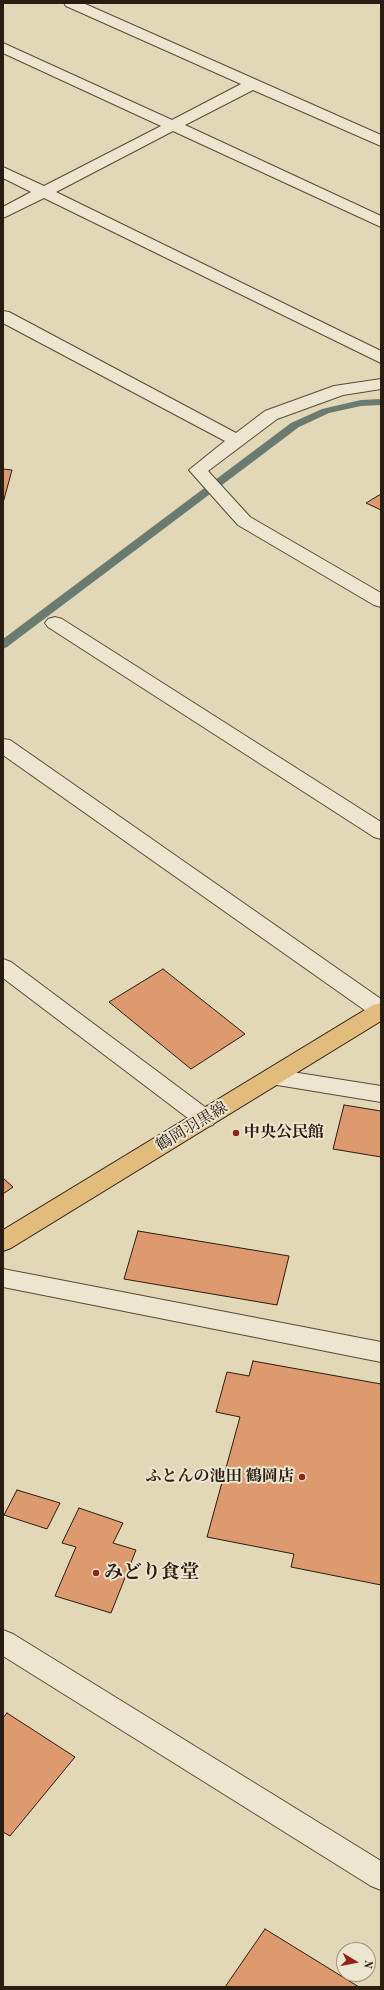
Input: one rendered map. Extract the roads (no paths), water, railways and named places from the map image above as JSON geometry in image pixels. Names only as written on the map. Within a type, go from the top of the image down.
[{"type":"main road","name":"鶴岡羽黒線","points":[[3,1242],[381,1010]]},
{"type":"street","points":[[71,3],[381,141]]},
{"type":"street","points":[[3,47],[381,222]]},
{"type":"street","points":[[3,213],[253,84]]},
{"type":"street","points":[[3,172],[381,358]]},
{"type":"street","points":[[3,316],[237,440]]},
{"type":"street","points":[[381,384],[340,390],[271,415],[198,470],[244,521],[381,601]]},
{"type":"street","points":[[54,624],[381,832]]},
{"type":"street","points":[[3,745],[381,1010]]},
{"type":"street","points":[[3,967],[205,1119]]},
{"type":"street","points":[[273,1077],[381,1094]]},
{"type":"street","points":[[3,1278],[381,1352]]},
{"type":"street","points":[[3,1642],[381,1878]]},
{"type":"waterway","points":[[3,645],[295,425],[326,411],[361,403],[381,402]]},
{"type":"place","name":"中央公民館","points":[[236,1133]]},
{"type":"place","name":"ふとんの池田 鶴岡店","points":[[302,1477]]},
{"type":"place","name":"みどり食堂","points":[[96,1573]]}]
